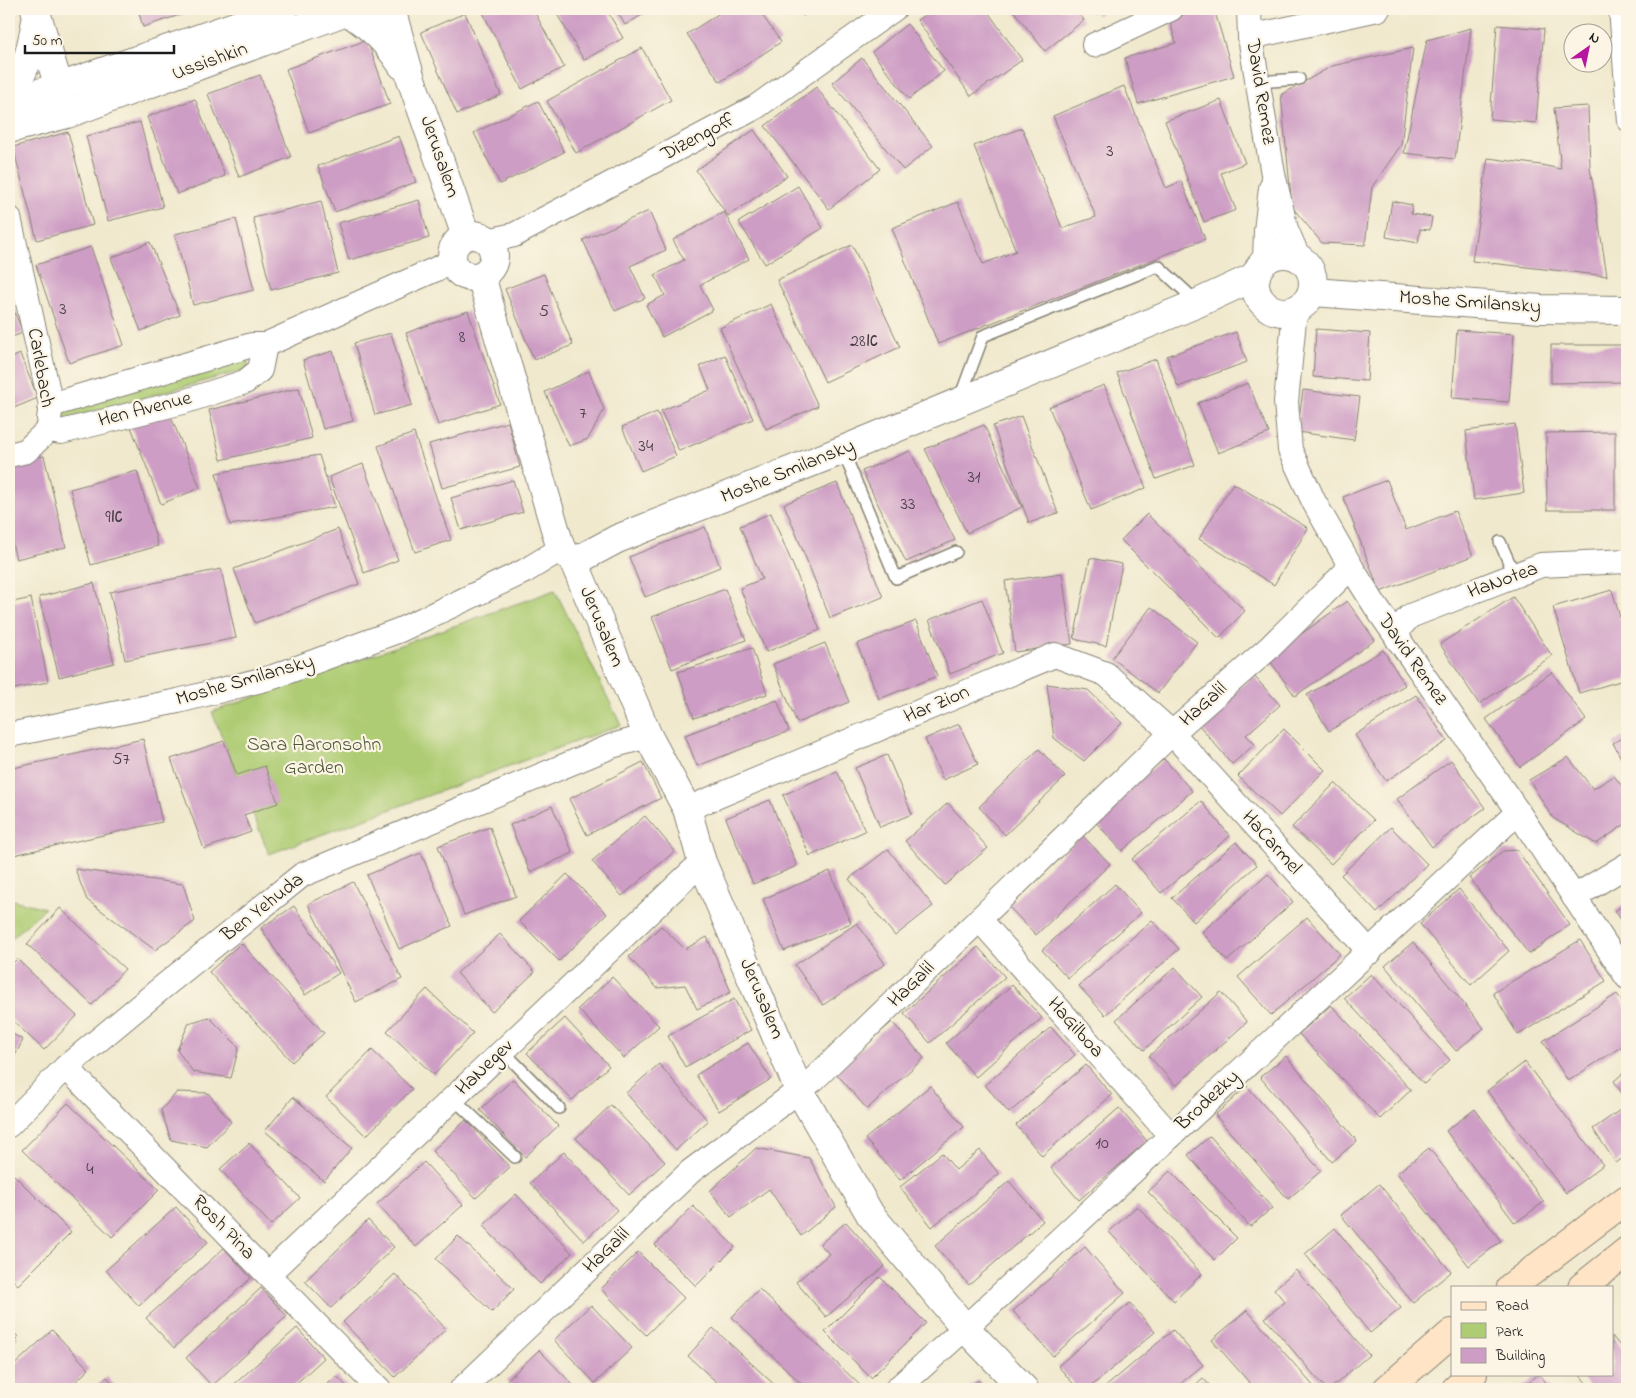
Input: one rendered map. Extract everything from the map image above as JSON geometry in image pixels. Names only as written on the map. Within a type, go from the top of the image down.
[{"type":"main road","points":[[1512,1286],[1627,1199]]},
{"type":"main road","points":[[1583,1286],[1627,1251]]},
{"type":"main road","points":[[1387,1389],[1451,1334]]},
{"type":"main road","points":[[1456,1389],[1471,1376]]},
{"type":"street","name":"Ussishkin","points":[[9,102],[59,87],[284,9]]},
{"type":"street","name":"Ussishkin","points":[[9,129],[67,114],[349,9]]},
{"type":"street","name":"Jerusalem","points":[[349,9],[374,29],[391,48],[411,78]]},
{"type":"street","name":"Jerusalem","points":[[392,9],[411,78],[477,239]]},
{"type":"street","name":"Dizengoff","points":[[477,239],[514,235],[756,107],[894,9]]},
{"type":"street","points":[[1094,45],[1171,9]]},
{"type":"street","name":"David Remez","points":[[1249,9],[1250,38],[1273,174],[1286,229],[1298,257]]},
{"type":"street","points":[[1250,38],[1378,9]]},
{"type":"street","points":[[1618,9],[1627,122]]},
{"type":"street","points":[[36,13],[67,114]]},
{"type":"street","points":[[9,91],[29,59],[36,13]]},
{"type":"street","name":"David Remez","points":[[1260,268],[1273,174]]},
{"type":"street","name":"Carlebach","points":[[9,218],[51,405],[48,430]]},
{"type":"street","points":[[477,239],[494,254],[494,261],[487,273],[474,278],[460,274],[452,262],[451,255],[457,242],[477,239]]},
{"type":"street","points":[[1277,254],[1298,257],[1308,266],[1314,279],[1304,301],[1286,312],[1277,312],[1268,308],[1257,294],[1255,285],[1260,268],[1277,254]]},
{"type":"street","name":"Hen Avenue","points":[[51,405],[252,345],[265,345],[452,262]]},
{"type":"street","name":"Moshe Smilansky","points":[[9,735],[178,701],[273,677],[400,630],[525,571],[539,571],[570,552],[617,539],[842,450],[1198,303],[1260,268]]},
{"type":"street","name":"Jerusalem","points":[[481,276],[542,488],[648,736],[687,809],[702,862],[799,1090],[870,1214],[965,1328],[1024,1389]]},
{"type":"street","name":"David Remez","points":[[1304,301],[1286,402],[1290,450],[1314,502],[1351,567],[1398,640],[1518,812],[1627,977]]},
{"type":"street","name":"Moshe Smilansky","points":[[1304,301],[1627,310]]},
{"type":"street","name":"Hen Avenue","points":[[48,430],[61,432],[183,402],[245,382],[260,370],[265,345]]},
{"type":"street","points":[[9,456],[26,451],[48,430]]},
{"type":"street","name":"HaNotea","points":[[1398,640],[1399,628],[1410,616],[1541,565],[1627,562]]},
{"type":"street","name":"HaGalil","points":[[462,1389],[691,1171],[813,1080],[1172,734],[1269,648],[1351,567]]},
{"type":"street","name":"Har Zion","points":[[687,809],[1055,655],[1106,674],[1172,734]]},
{"type":"street","name":"HaCarmel","points":[[1172,734],[1370,952]]},
{"type":"street","name":"Ben Yehuda","points":[[9,1124],[66,1067],[302,875],[612,746],[648,736]]},
{"type":"street","name":"Brodezky","points":[[896,1389],[965,1328],[1518,812]]},
{"type":"street","name":"HaNegev","points":[[268,1274],[702,862]]},
{"type":"street","points":[[1574,897],[1627,865]]},
{"type":"street","name":"HaGilboa","points":[[980,920],[1171,1136]]},
{"type":"street","name":"Rosh Pina","points":[[66,1067],[379,1389]]},
{"type":"lane","points":[[1258,82],[1299,80]]},
{"type":"lane","points":[[958,402],[983,336],[1158,266],[1198,303]]},
{"type":"lane","points":[[842,450],[896,578],[956,552]]},
{"type":"lane","points":[[1500,542],[1514,576]]},
{"type":"lane","points":[[503,1051],[559,1108]]},
{"type":"lane","points":[[453,1098],[515,1157]]},
{"type":"green space","points":[[246,354],[249,369],[62,420],[58,411]]},
{"type":"green space","name":"Sara Aaronsohn Garden","points":[[555,590],[621,725],[269,854],[212,712]]},
{"type":"green space","points":[[9,899],[45,908],[9,941]]},
{"type":"building","points":[[138,9],[198,9],[143,27]]},
{"type":"building","points":[[481,9],[533,9],[564,67],[522,89]]},
{"type":"building","points":[[554,9],[606,9],[623,38],[584,60]]},
{"type":"building","points":[[616,9],[652,9],[625,25]]},
{"type":"building","points":[[726,9],[758,9],[781,42],[720,82],[687,34]]},
{"type":"building","points":[[798,9],[815,9],[803,16]]},
{"type":"building","points":[[934,9],[986,9],[1022,60],[971,96],[917,20]]},
{"type":"building","points":[[1012,9],[1075,9],[1084,20],[1045,51]]},
{"type":"building","points":[[1092,9],[1106,9],[1097,16]]},
{"type":"building","points":[[1203,9],[1214,9],[1234,76],[1138,104],[1125,58],[1176,43],[1169,18]]},
{"type":"building","points":[[465,13],[501,95],[457,114],[421,32]]},
{"type":"building","points":[[907,24],[944,71],[909,99],[872,52]]},
{"type":"building","points":[[1497,25],[1544,29],[1536,123],[1490,119]]},
{"type":"building","points":[[1471,28],[1455,159],[1404,153],[1427,40]]},
{"type":"building","points":[[367,40],[390,104],[309,133],[286,69]]},
{"type":"building","points":[[642,48],[671,100],[576,153],[547,101]]},
{"type":"building","points":[[1413,48],[1401,145],[1372,187],[1365,245],[1322,243],[1292,207],[1281,95],[1332,66]]},
{"type":"building","points":[[862,58],[933,146],[903,170],[832,83]]},
{"type":"building","points":[[260,75],[291,157],[239,177],[208,94]]},
{"type":"building","points":[[1124,86],[1166,188],[1181,181],[1205,239],[938,344],[892,228],[958,202],[983,264],[1016,251],[974,146],[1022,128],[1062,228],[1096,217],[1053,116]]},
{"type":"building","points":[[816,87],[880,169],[829,209],[765,126]]},
{"type":"building","points":[[195,99],[225,176],[177,194],[147,117]]},
{"type":"building","points":[[1221,100],[1245,163],[1221,173],[1236,210],[1204,222],[1165,121]]},
{"type":"building","points":[[538,101],[564,152],[500,184],[474,133]]},
{"type":"building","points":[[1588,106],[1590,167],[1607,276],[1472,261],[1488,158],[1561,169],[1554,108]]},
{"type":"building","points":[[140,122],[163,207],[108,221],[86,136]]},
{"type":"building","points":[[754,130],[787,176],[728,216],[696,170]]},
{"type":"building","points":[[68,132],[93,225],[37,240],[13,147]]},
{"type":"building","points":[[399,136],[416,182],[335,212],[318,166]]},
{"type":"building","points":[[798,186],[823,228],[765,264],[739,222]]},
{"type":"building","points":[[419,200],[429,238],[349,260],[338,223]]},
{"type":"building","points":[[321,201],[338,273],[271,290],[253,218]]},
{"type":"building","points":[[1392,201],[1412,205],[1411,214],[1432,217],[1430,230],[1420,229],[1418,243],[1386,237]]},
{"type":"building","points":[[649,211],[666,250],[630,266],[645,298],[615,311],[583,240]]},
{"type":"building","points":[[724,212],[749,259],[700,285],[713,310],[662,337],[646,305],[665,295],[655,275],[684,260],[673,240]]},
{"type":"building","points":[[236,219],[254,290],[193,305],[175,234]]},
{"type":"building","points":[[150,242],[180,315],[141,331],[111,258]]},
{"type":"building","points":[[852,245],[900,347],[825,382],[777,280]]},
{"type":"building","points":[[91,247],[124,345],[69,363],[36,265]]},
{"type":"building","points":[[544,274],[573,345],[534,360],[505,289]]},
{"type":"building","points":[[9,298],[23,333],[9,338]]},
{"type":"building","points":[[771,304],[818,406],[766,429],[720,328]]},
{"type":"building","points":[[468,311],[500,404],[438,425],[406,333]]},
{"type":"building","points":[[1316,329],[1370,333],[1367,381],[1313,377]]},
{"type":"building","points":[[1457,330],[1514,334],[1509,402],[1452,398]]},
{"type":"building","points":[[1236,332],[1247,362],[1178,387],[1167,356]]},
{"type":"building","points":[[391,333],[412,405],[375,415],[354,343]]},
{"type":"building","points":[[1551,345],[1627,345],[1627,382],[1551,383]]},
{"type":"building","points":[[333,351],[353,421],[323,429],[303,360]]},
{"type":"building","points":[[20,354],[38,398],[9,410],[9,359]]},
{"type":"building","points":[[725,355],[753,419],[679,451],[661,411],[710,390],[700,366]]},
{"type":"building","points":[[1156,359],[1195,465],[1156,479],[1117,373]]},
{"type":"building","points":[[589,371],[604,410],[588,439],[569,446],[545,392]]},
{"type":"building","points":[[1248,383],[1269,433],[1218,453],[1198,403]]},
{"type":"building","points":[[1104,385],[1146,488],[1091,510],[1049,407]]},
{"type":"building","points":[[299,388],[312,438],[221,460],[209,410]]},
{"type":"building","points":[[1303,390],[1360,397],[1354,440],[1297,432]]},
{"type":"building","points":[[169,412],[200,488],[161,504],[131,427]]},
{"type":"building","points":[[657,412],[676,456],[641,471],[622,427]]},
{"type":"building","points":[[1021,416],[1058,513],[1029,523],[993,426]]},
{"type":"building","points":[[508,422],[520,467],[442,488],[429,444]]},
{"type":"building","points":[[1515,424],[1524,493],[1474,500],[1466,431]]},
{"type":"building","points":[[984,425],[1022,507],[967,533],[925,449]]},
{"type":"building","points":[[1615,432],[1615,510],[1547,510],[1546,433]]},
{"type":"building","points":[[414,433],[451,540],[415,552],[378,446]]},
{"type":"building","points":[[910,451],[955,540],[906,562],[862,471]]},
{"type":"building","points":[[319,455],[335,507],[230,525],[216,473]]},
{"type":"building","points":[[44,456],[66,547],[16,559],[9,531],[9,464]]},
{"type":"building","points":[[363,464],[398,560],[364,573],[329,477]]},
{"type":"building","points":[[137,471],[158,546],[91,565],[70,489]]},
{"type":"building","points":[[513,480],[523,512],[461,530],[451,498]]},
{"type":"building","points":[[1387,480],[1406,530],[1455,511],[1473,556],[1380,592],[1343,497]]},
{"type":"building","points":[[837,483],[883,597],[830,618],[784,504]]},
{"type":"building","points":[[1233,483],[1308,528],[1274,585],[1199,539]]},
{"type":"building","points":[[771,513],[820,630],[766,652],[740,588],[762,579],[740,526]]},
{"type":"building","points":[[1147,514],[1245,611],[1219,638],[1121,540]]},
{"type":"building","points":[[705,527],[720,567],[645,597],[629,557]]},
{"type":"building","points":[[338,529],[359,584],[255,623],[234,569]]},
{"type":"building","points":[[1090,558],[1122,564],[1106,646],[1074,639]]},
{"type":"building","points":[[221,569],[236,638],[125,660],[110,592]]},
{"type":"building","points":[[1062,573],[1072,644],[1015,652],[1005,581]]},
{"type":"building","points":[[94,583],[114,663],[59,677],[39,597]]},
{"type":"building","points":[[725,589],[746,640],[672,669],[652,617]]},
{"type":"building","points":[[1612,590],[1627,641],[1627,679],[1579,693],[1553,607]]},
{"type":"building","points":[[1513,597],[1552,656],[1479,704],[1440,644]]},
{"type":"building","points":[[31,598],[48,682],[9,690],[9,603]]},
{"type":"building","points":[[982,599],[1003,653],[950,674],[929,620]]},
{"type":"building","points":[[1347,601],[1375,640],[1295,696],[1268,658]]},
{"type":"building","points":[[1151,607],[1197,642],[1158,693],[1112,658]]},
{"type":"building","points":[[916,621],[937,676],[879,699],[857,644]]},
{"type":"building","points":[[825,643],[849,702],[797,723],[773,664]]},
{"type":"building","points":[[752,648],[767,694],[694,718],[678,672]]},
{"type":"building","points":[[1383,650],[1405,685],[1329,731],[1307,695]]},
{"type":"building","points":[[1552,672],[1586,720],[1520,767],[1486,719]]},
{"type":"building","points":[[1254,676],[1280,705],[1246,735],[1255,744],[1232,764],[1198,724]]},
{"type":"building","points":[[1047,684],[1088,690],[1122,723],[1084,761],[1054,738]]},
{"type":"building","points":[[1416,695],[1447,741],[1386,781],[1355,735]]},
{"type":"building","points":[[777,700],[789,731],[697,766],[685,735]]},
{"type":"building","points":[[959,724],[978,764],[943,780],[925,739]]},
{"type":"building","points":[[1284,729],[1325,770],[1280,816],[1238,776]]},
{"type":"building","points":[[1627,735],[1627,769],[1613,743]]},
{"type":"building","points":[[143,739],[162,822],[9,856],[9,769]]},
{"type":"building","points":[[224,741],[237,775],[265,766],[278,803],[244,815],[251,832],[204,849],[171,759]]},
{"type":"building","points":[[1039,749],[1065,777],[1005,835],[979,807]]},
{"type":"building","points":[[887,755],[912,814],[880,827],[855,768]]},
{"type":"building","points":[[1568,757],[1593,789],[1614,776],[1627,792],[1627,823],[1596,844],[1553,818],[1529,780]]},
{"type":"building","points":[[1164,759],[1192,791],[1122,851],[1093,819]]},
{"type":"building","points":[[1451,760],[1485,808],[1432,847],[1397,799]]},
{"type":"building","points":[[643,762],[661,798],[587,835],[569,799]]},
{"type":"building","points":[[837,771],[865,831],[810,856],[783,795]]},
{"type":"building","points":[[1335,783],[1374,820],[1331,864],[1292,827]]},
{"type":"building","points":[[770,800],[797,866],[753,884],[726,818]]},
{"type":"building","points":[[1201,801],[1230,836],[1161,893],[1132,859]]},
{"type":"building","points":[[948,803],[988,848],[945,885],[905,841]]},
{"type":"building","points":[[552,806],[573,853],[530,872],[510,825]]},
{"type":"building","points":[[645,816],[675,851],[622,896],[592,861]]},
{"type":"building","points":[[490,827],[516,896],[464,915],[438,846]]},
{"type":"building","points":[[1391,827],[1427,864],[1377,913],[1341,875]]},
{"type":"building","points":[[1082,835],[1110,864],[1036,935],[1008,906]]},
{"type":"building","points":[[1236,842],[1257,865],[1194,922],[1172,898]]},
{"type":"building","points":[[888,849],[933,906],[895,936],[849,879]]},
{"type":"building","points":[[1517,850],[1570,925],[1529,954],[1469,878],[1503,851]]},
{"type":"building","points":[[421,853],[452,926],[399,949],[367,875]]},
{"type":"building","points":[[75,869],[183,884],[195,921],[155,950],[87,900]]},
{"type":"building","points":[[830,871],[851,923],[784,951],[763,899]]},
{"type":"building","points":[[567,874],[607,914],[559,961],[519,921]]},
{"type":"building","points":[[1268,874],[1293,902],[1227,961],[1202,932]]},
{"type":"building","points":[[353,882],[402,979],[356,1002],[308,904]]},
{"type":"building","points":[[1115,884],[1141,913],[1068,978],[1042,950]]},
{"type":"building","points":[[1459,889],[1509,951],[1471,985],[1420,924]]},
{"type":"building","points":[[1627,902],[1627,928],[1615,911]]},
{"type":"building","points":[[294,906],[339,973],[305,995],[261,928]]},
{"type":"building","points":[[60,908],[125,969],[92,1005],[27,944]]},
{"type":"building","points":[[1307,917],[1340,954],[1271,1015],[1238,977]]},
{"type":"building","points":[[1152,920],[1179,949],[1105,1015],[1079,986]]},
{"type":"building","points":[[857,923],[885,964],[823,1005],[795,965]]},
{"type":"building","points":[[661,926],[685,949],[707,937],[731,992],[697,1009],[685,985],[657,988],[629,957]]},
{"type":"building","points":[[500,934],[535,972],[492,1012],[457,973]]},
{"type":"building","points":[[1580,940],[1606,981],[1518,1035],[1493,993]]},
{"type":"building","points":[[1413,942],[1484,1028],[1456,1051],[1385,966]]},
{"type":"building","points":[[241,943],[324,1033],[292,1062],[209,972]]},
{"type":"building","points":[[978,947],[1005,977],[930,1043],[904,1013]]},
{"type":"building","points":[[17,959],[77,1016],[44,1050],[9,1017],[9,967]]},
{"type":"building","points":[[1175,967],[1202,997],[1144,1050],[1116,1020]]},
{"type":"building","points":[[1371,974],[1450,1060],[1424,1084],[1344,998]]},
{"type":"building","points":[[612,977],[659,1026],[624,1058],[578,1009]]},
{"type":"building","points":[[1012,985],[1042,1018],[976,1077],[946,1043]]},
{"type":"building","points":[[427,989],[473,1033],[434,1075],[387,1031]]},
{"type":"building","points":[[1221,992],[1247,1022],[1176,1086],[1149,1056]]},
{"type":"building","points":[[1617,994],[1627,1009],[1627,1043],[1568,1081],[1543,1041]]},
{"type":"building","points":[[734,999],[751,1030],[685,1067],[668,1036]]},
{"type":"building","points":[[1331,1005],[1411,1090],[1380,1119],[1299,1034]]},
{"type":"building","points":[[209,1017],[239,1047],[231,1078],[193,1072],[177,1050],[189,1023]]},
{"type":"building","points":[[565,1018],[609,1066],[572,1100],[527,1053]]},
{"type":"building","points":[[892,1022],[924,1058],[867,1109],[835,1072]]},
{"type":"building","points":[[1051,1027],[1075,1055],[1009,1113],[985,1085]]},
{"type":"building","points":[[9,1032],[23,1040],[9,1067]]},
{"type":"building","points":[[748,1043],[771,1079],[719,1111],[696,1075]]},
{"type":"building","points":[[372,1050],[412,1089],[366,1136],[326,1097]]},
{"type":"building","points":[[1286,1056],[1357,1141],[1332,1162],[1260,1077]]},
{"type":"building","points":[[1525,1062],[1603,1165],[1566,1193],[1487,1091]]},
{"type":"building","points":[[659,1064],[708,1121],[676,1150],[626,1093]]},
{"type":"building","points":[[1086,1065],[1112,1095],[1042,1156],[1016,1125]]},
{"type":"building","points":[[1627,1070],[1627,1101],[1614,1081]]},
{"type":"building","points":[[513,1079],[558,1126],[525,1157],[480,1110]]},
{"type":"building","points":[[930,1086],[964,1127],[900,1180],[865,1139]]},
{"type":"building","points":[[1247,1086],[1321,1171],[1288,1199],[1215,1115]]},
{"type":"building","points":[[177,1092],[208,1093],[231,1122],[207,1147],[171,1140],[161,1110]]},
{"type":"building","points":[[293,1097],[352,1148],[324,1181],[265,1131]]},
{"type":"building","points":[[68,1103],[159,1190],[112,1237],[22,1150]]},
{"type":"building","points":[[611,1105],[665,1162],[629,1195],[576,1138]]},
{"type":"building","points":[[1627,1105],[1627,1155],[1616,1163],[1593,1129]]},
{"type":"building","points":[[1119,1108],[1147,1141],[1079,1200],[1051,1168]]},
{"type":"building","points":[[1475,1109],[1544,1202],[1515,1223],[1446,1131]]},
{"type":"building","points":[[466,1120],[510,1167],[476,1198],[432,1151]]},
{"type":"building","points":[[1210,1136],[1272,1208],[1250,1227],[1188,1155]]},
{"type":"building","points":[[249,1143],[300,1198],[271,1225],[220,1169]]},
{"type":"building","points":[[756,1148],[809,1158],[836,1207],[801,1236],[769,1189],[731,1217],[710,1191]]},
{"type":"building","points":[[1429,1148],[1501,1241],[1469,1266],[1397,1173]]},
{"type":"building","points":[[980,1150],[999,1174],[932,1227],[900,1187],[942,1153],[956,1170]]},
{"type":"building","points":[[564,1152],[617,1210],[584,1241],[530,1183]]},
{"type":"building","points":[[424,1162],[463,1205],[416,1247],[377,1204]]},
{"type":"building","points":[[1170,1171],[1237,1238],[1215,1260],[1148,1192]]},
{"type":"building","points":[[14,1175],[71,1232],[18,1285],[9,1276],[9,1180]]},
{"type":"building","points":[[1009,1181],[1043,1221],[969,1285],[935,1246]]},
{"type":"building","points":[[1379,1184],[1451,1272],[1413,1303],[1341,1215]]},
{"type":"building","points":[[516,1194],[572,1253],[540,1284],[483,1226]]},
{"type":"building","points":[[693,1206],[735,1247],[696,1286],[655,1245]]},
{"type":"building","points":[[1137,1206],[1202,1274],[1174,1301],[1109,1232]]},
{"type":"building","points":[[176,1207],[208,1242],[139,1306],[106,1270]]},
{"type":"building","points":[[368,1220],[394,1247],[331,1308],[305,1281]]},
{"type":"building","points":[[846,1222],[885,1266],[826,1317],[796,1282],[829,1254],[820,1244]]},
{"type":"building","points":[[1335,1228],[1401,1308],[1370,1333],[1305,1254]]},
{"type":"building","points":[[458,1236],[514,1289],[492,1312],[436,1259]]},
{"type":"building","points":[[1085,1247],[1125,1293],[1053,1356],[1013,1311]]},
{"type":"building","points":[[224,1248],[251,1278],[174,1348],[146,1318]]},
{"type":"building","points":[[638,1252],[684,1298],[646,1335],[601,1289]]},
{"type":"building","points":[[1296,1270],[1369,1355],[1330,1389],[1326,1389],[1265,1318],[1285,1302],[1274,1289]]},
{"type":"building","points":[[395,1274],[446,1329],[395,1377],[343,1322]]},
{"type":"building","points":[[880,1277],[926,1323],[871,1378],[825,1332]]},
{"type":"building","points":[[261,1288],[287,1316],[212,1386],[186,1358]]},
{"type":"building","points":[[759,1289],[864,1389],[807,1389],[732,1317]]},
{"type":"building","points":[[1130,1303],[1155,1332],[1088,1389],[1078,1389],[1058,1366]]},
{"type":"building","points":[[591,1305],[632,1348],[595,1383],[554,1340]]},
{"type":"building","points":[[1247,1310],[1316,1389],[1255,1389],[1212,1340]]},
{"type":"building","points":[[9,1327],[18,1337],[9,1346]]},
{"type":"building","points":[[297,1328],[324,1358],[290,1389],[229,1389]]},
{"type":"building","points":[[713,1328],[779,1389],[724,1389],[688,1356]]},
{"type":"building","points":[[52,1330],[89,1369],[68,1389],[11,1389],[9,1387],[9,1370]]},
{"type":"building","points":[[1173,1330],[1203,1365],[1174,1389],[1103,1389]]},
{"type":"building","points":[[1614,1339],[1627,1355],[1627,1389],[1591,1389],[1581,1376],[1614,1376]]},
{"type":"building","points":[[539,1350],[577,1389],[514,1389],[506,1381]]},
{"type":"building","points":[[337,1376],[349,1389],[322,1389]]},
{"type":"building","points":[[1536,1376],[1541,1376],[1551,1389],[1520,1389]]},
{"type":"building","points":[[107,1377],[118,1389],[93,1389]]},
{"type":"building","points":[[1203,1378],[1213,1389],[1191,1389]]},
{"type":"building","points":[[978,1380],[987,1389],[967,1389]]}]
